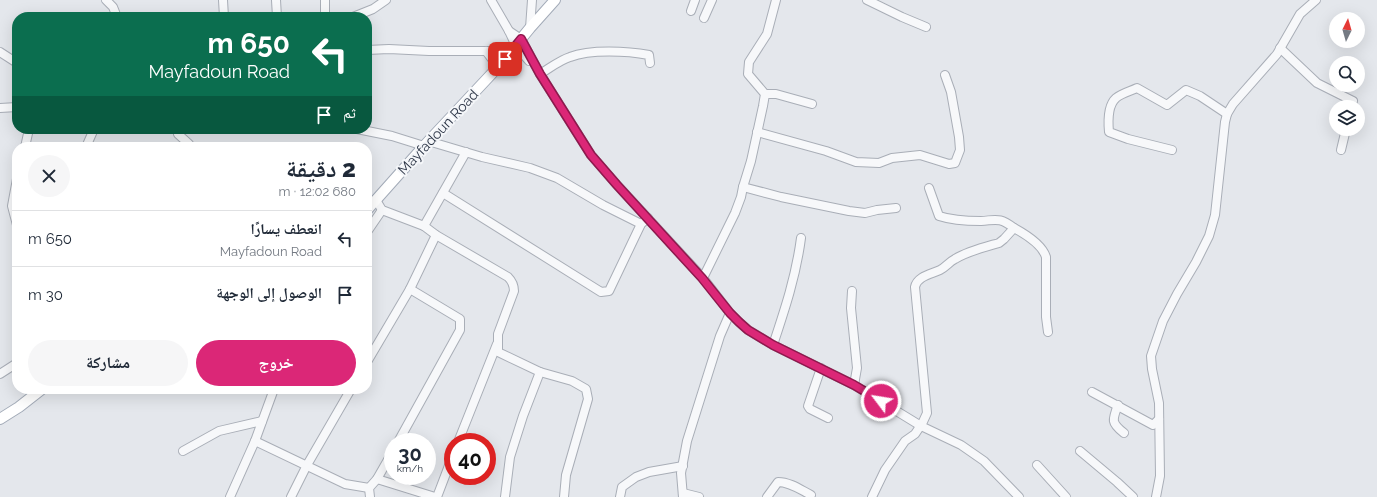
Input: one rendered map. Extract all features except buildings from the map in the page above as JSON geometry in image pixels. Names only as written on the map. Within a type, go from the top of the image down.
[{"type":"main road","name":"Mayfadoun Road","points":[[372,204],[426,143],[498,67],[555,0]]},
{"type":"main road","points":[[0,414],[28,394]]},
{"type":"main road","points":[[0,419],[35,394]]},
{"type":"street","points":[[106,0],[113,7],[115,12]]},
{"type":"street","points":[[223,0],[224,12]]},
{"type":"street","points":[[276,0],[277,12]]},
{"type":"street","points":[[325,0],[326,12]]},
{"type":"street","points":[[366,12],[386,0]]},
{"type":"street","points":[[491,0],[516,45],[540,74],[591,155],[702,278],[730,313],[748,330],[773,345],[854,385],[921,425],[961,445],[984,461],[1017,496]]},
{"type":"street","points":[[532,0],[534,8],[546,10]]},
{"type":"street","points":[[530,28],[532,0]]},
{"type":"street","points":[[691,11],[696,0]]},
{"type":"street","points":[[704,18],[712,0]]},
{"type":"street","points":[[776,0],[767,34],[749,62],[748,74],[765,94],[776,94],[812,104]]},
{"type":"street","points":[[867,0],[926,27]]},
{"type":"street","points":[[1156,497],[1160,476],[1159,404],[1151,356],[1163,321],[1209,236],[1215,215],[1227,114],[1266,68],[1300,14],[1316,0]]},
{"type":"street","points":[[372,50],[486,51],[516,45]]},
{"type":"street","points":[[1280,48],[1317,83],[1351,100]]},
{"type":"street","points":[[486,51],[498,67]]},
{"type":"street","points":[[540,74],[569,57],[578,54],[625,51],[636,52],[648,55],[650,63]]},
{"type":"street","points":[[0,52],[12,60]]},
{"type":"street","points":[[758,132],[826,151],[856,162],[879,163],[892,158],[920,155],[949,164],[955,163],[960,150],[959,137],[952,97],[945,75]]},
{"type":"street","points":[[1172,150],[1128,139],[1109,132],[1108,120],[1110,109],[1116,98],[1137,88],[1167,105],[1186,90],[1200,96],[1227,114]]},
{"type":"street","points":[[702,278],[735,213],[741,197],[758,132],[765,94]]},
{"type":"street","points":[[0,108],[12,107]]},
{"type":"street","points":[[372,132],[466,152],[509,164],[530,168],[556,178],[603,205],[641,224]]},
{"type":"street","points":[[178,134],[187,142]]},
{"type":"street","points":[[1341,150],[1344,136]]},
{"type":"street","points":[[424,226],[466,152]]},
{"type":"street","points":[[743,187],[781,197],[849,211],[865,213],[896,208]]},
{"type":"street","points":[[929,188],[939,216],[982,221],[994,219],[1006,222],[1044,250],[1046,256],[1046,317],[1048,332]]},
{"type":"street","points":[[443,193],[601,292],[609,291],[641,224],[648,218]]},
{"type":"street","points":[[376,200],[382,210],[424,226],[436,235],[508,277],[512,281],[514,291],[500,327],[498,352],[540,372],[580,385],[586,389],[588,399],[566,475],[564,497]]},
{"type":"street","points":[[372,225],[382,210]]},
{"type":"street","points":[[872,497],[885,470],[905,441],[915,434],[927,412],[915,284],[923,277],[945,267],[951,261],[960,256],[999,243],[1014,228]]},
{"type":"street","points":[[372,354],[410,289],[436,235]]},
{"type":"street","points":[[773,345],[788,303],[801,238]]},
{"type":"street","points":[[403,433],[460,330],[460,319],[410,289]]},
{"type":"street","points":[[852,291],[851,308],[857,368],[854,385]]},
{"type":"street","points":[[699,497],[683,495],[681,473],[687,441],[696,410],[720,336],[730,313]]},
{"type":"street","points":[[462,433],[498,341]]},
{"type":"street","points":[[0,374],[12,366]]},
{"type":"street","points":[[821,368],[808,406],[810,410],[828,418]]},
{"type":"street","points":[[505,497],[510,457],[523,416],[540,372]]},
{"type":"street","points":[[1092,392],[1153,425],[1159,419]]},
{"type":"street","points":[[230,497],[255,441],[272,394]]},
{"type":"street","points":[[290,497],[348,394]]},
{"type":"street","points":[[1118,406],[1114,421],[1116,426],[1124,433]]},
{"type":"street","points":[[183,451],[219,431],[262,420]]},
{"type":"street","points":[[255,441],[345,484],[369,493],[384,466]]},
{"type":"street","points":[[1080,451],[1133,497]]},
{"type":"street","points":[[1036,465],[1066,497]]},
{"type":"street","points":[[620,497],[622,487],[636,477],[649,472],[683,466]]},
{"type":"street","points":[[377,479],[436,497],[444,477]]},
{"type":"street","points":[[767,497],[778,482],[794,486],[799,493],[811,494]]},
{"type":"route","points":[[505,59],[521,39],[540,74],[591,155],[702,278],[739,322],[748,330],[773,345],[854,385],[881,401]]}]
